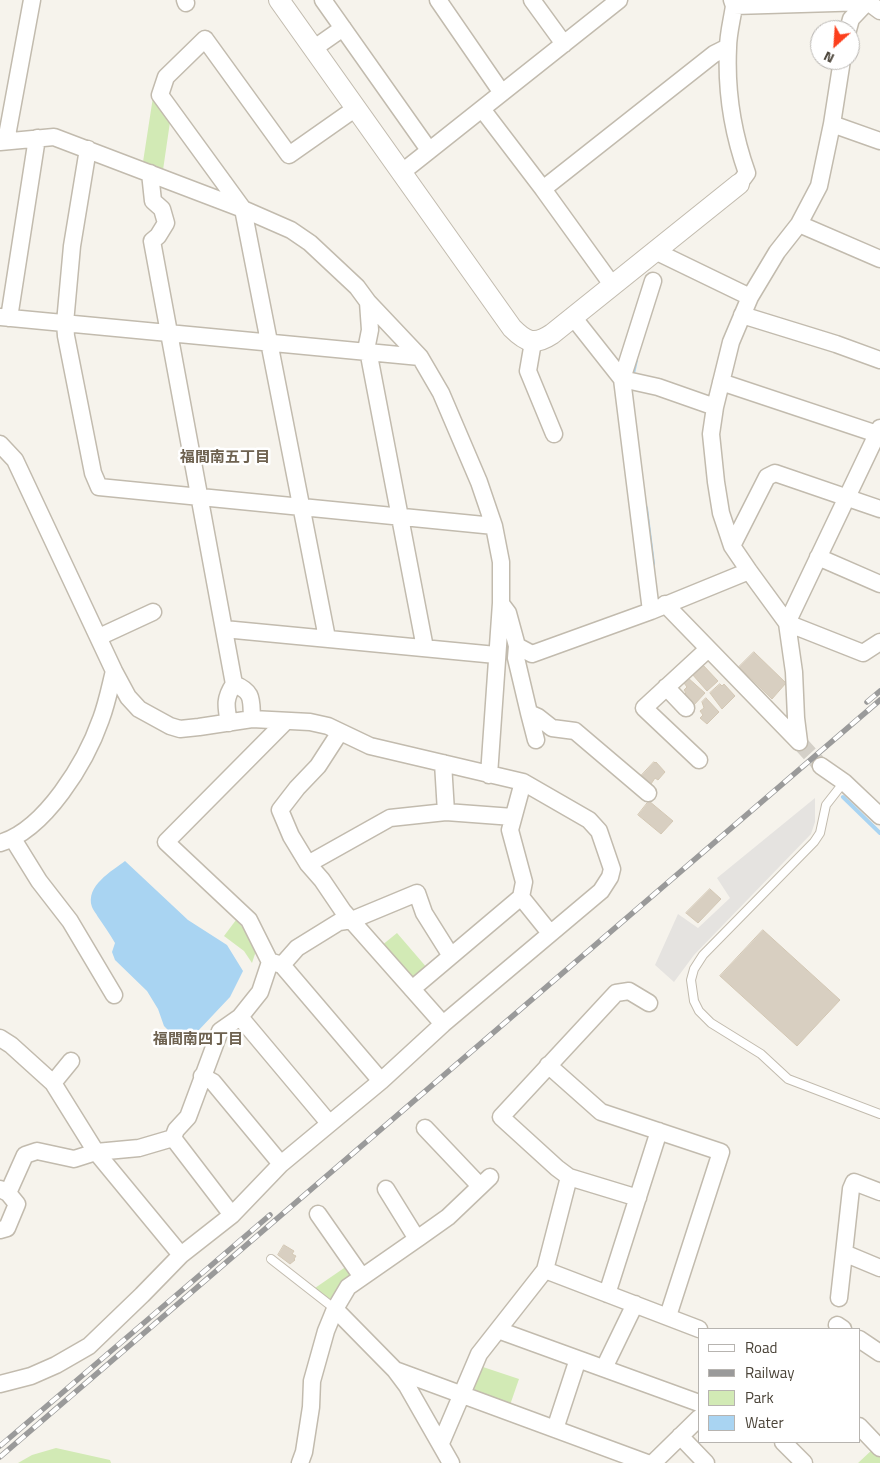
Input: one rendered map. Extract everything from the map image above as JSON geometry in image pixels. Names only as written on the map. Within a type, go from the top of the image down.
[{"type":"street","points":[[32,0],[3,141],[54,137],[243,209],[291,230],[310,243],[357,287],[368,302],[420,357],[440,393],[479,482],[494,526],[501,562],[501,603],[489,775]]},
{"type":"street","points":[[279,0],[512,328],[522,337],[533,342],[542,341],[613,286],[739,184],[747,173],[736,139],[728,79],[728,47],[733,3],[872,4]]},
{"type":"street","points":[[323,0],[430,150]]},
{"type":"street","points":[[438,0],[502,93]]},
{"type":"street","points":[[532,0],[564,44]]},
{"type":"street","points":[[401,173],[619,0]]},
{"type":"street","points":[[851,20],[872,4]]},
{"type":"street","points":[[313,49],[343,28]]},
{"type":"street","points":[[326,638],[243,209],[160,95],[166,77],[205,39],[289,155],[356,108]]},
{"type":"street","points":[[543,189],[714,54],[728,47]]},
{"type":"street","points":[[653,281],[622,379],[658,608],[708,649],[799,742],[794,672],[787,623],[732,546],[721,513],[711,434],[715,407],[731,342],[742,315],[750,297],[777,252],[799,224],[819,186],[832,124],[840,70]]},
{"type":"street","points":[[482,109],[613,286]]},
{"type":"street","points":[[832,124],[880,141]]},
{"type":"street","points":[[37,138],[4,318],[420,357]]},
{"type":"street","points":[[88,149],[72,246],[66,336],[93,473],[99,487],[494,526]]},
{"type":"street","points":[[150,173],[153,201],[162,209],[166,223],[158,236],[152,241],[234,684],[226,701],[229,723]]},
{"type":"street","points":[[799,224],[880,259]]},
{"type":"street","points":[[655,251],[750,297]]},
{"type":"street","points":[[368,302],[370,330],[367,345],[368,352],[425,648]]},
{"type":"street","points":[[742,315],[836,344],[880,360]]},
{"type":"street","points":[[573,317],[622,379],[658,387],[715,407]]},
{"type":"street","points":[[533,342],[528,371],[554,434]]},
{"type":"street","points":[[721,382],[879,432],[787,623]]},
{"type":"street","points":[[0,444],[15,460],[114,671],[128,697],[139,709],[170,726],[180,729],[252,720],[310,722],[328,726],[370,746],[523,782],[589,820],[599,831],[612,869],[610,877],[601,891],[281,1164],[232,1215],[181,1255],[89,1346],[48,1369],[31,1376],[0,1384]]},
{"type":"street","points":[[732,546],[767,477],[774,473],[880,509]]},
{"type":"street","points":[[818,557],[880,584]]},
{"type":"street","points":[[517,646],[532,654],[658,608],[749,571]]},
{"type":"street","points":[[501,603],[508,613],[517,646],[516,658],[536,740]]},
{"type":"street","points":[[99,637],[153,612]]},
{"type":"street","points":[[787,623],[863,653],[880,642]]},
{"type":"street","points":[[224,628],[496,655]]},
{"type":"street","points":[[699,760],[644,708],[708,649]]},
{"type":"street","points":[[114,671],[101,719],[83,759],[66,786],[45,813],[7,841],[70,920],[114,995]]},
{"type":"street","points":[[234,684],[246,689],[249,695],[252,720]]},
{"type":"street","points":[[666,687],[686,708]]},
{"type":"street","points":[[530,713],[552,728],[575,731],[648,793]]},
{"type":"street","points":[[286,721],[166,842],[249,920],[276,963],[381,1080]]},
{"type":"street","points":[[340,732],[318,766],[297,788],[280,810],[291,836],[308,864],[322,880],[343,911],[443,1024]]},
{"type":"street","points":[[444,763],[446,812]]},
{"type":"street","points":[[821,766],[876,807]]},
{"type":"street","points":[[412,989],[522,897],[524,882],[510,830],[523,782]]},
{"type":"street","points":[[308,864],[390,818],[446,812],[513,818]]},
{"type":"street","points":[[173,1138],[176,1130],[188,1117],[220,1031],[240,1017],[260,992],[276,963],[297,948],[339,922],[352,920],[417,893],[424,913],[451,956]]},
{"type":"street","points":[[522,897],[550,933]]},
{"type":"street","points":[[638,1198],[569,1177],[501,1117],[616,993],[629,991],[649,1003]]},
{"type":"street","points":[[240,1017],[329,1123]]},
{"type":"street","points":[[0,1038],[11,1045],[53,1083],[96,1152],[181,1255]]},
{"type":"street","points":[[53,1083],[72,1061]]},
{"type":"street","points":[[548,1065],[601,1112],[721,1152],[668,1316]]},
{"type":"street","points":[[202,1076],[213,1082],[281,1164]]},
{"type":"street","points":[[300,1463],[304,1452],[311,1407],[312,1381],[326,1331],[335,1309],[348,1287],[448,1217],[485,1182],[425,1128]]},
{"type":"street","points":[[607,1294],[660,1132]]},
{"type":"street","points":[[0,1230],[7,1228],[17,1204],[4,1191],[25,1155],[37,1151],[74,1159],[96,1152],[139,1148],[173,1138]]},
{"type":"street","points":[[173,1138],[232,1215]]},
{"type":"street","points":[[441,1443],[479,1354],[546,1270],[569,1177]]},
{"type":"street","points":[[839,1298],[850,1189],[854,1182],[880,1192]]},
{"type":"street","points":[[386,1189],[417,1239]]},
{"type":"street","points":[[318,1214],[362,1277]]},
{"type":"street","points":[[844,1253],[880,1268]]},
{"type":"street","points":[[546,1270],[698,1329]]},
{"type":"street","points":[[604,1368],[635,1304]]},
{"type":"street","points":[[335,1309],[407,1386],[451,1463]]},
{"type":"street","points":[[498,1330],[698,1403]]},
{"type":"street","points":[[860,1340],[880,1353]]},
{"type":"street","points":[[555,1429],[578,1359]]},
{"type":"street","points":[[394,1370],[647,1463]]},
{"type":"street","points":[[653,1463],[698,1419]]},
{"type":"street","points":[[860,1427],[880,1448]]},
{"type":"street","points":[[680,1436],[706,1463]]},
{"type":"street","points":[[784,1443],[804,1463]]},
{"type":"lane","points":[[844,782],[826,805],[820,833],[814,842],[703,955],[694,968],[691,980],[694,1001],[699,1011],[712,1023],[762,1054],[788,1079],[880,1114]]},
{"type":"lane","points":[[271,1259],[335,1309]]},
{"type":"green space","points":[[153,97],[170,122],[163,170],[143,162]]},
{"type":"green space","points":[[236,920],[246,931],[256,951],[252,963],[244,951],[224,936]]},
{"type":"green space","points":[[397,933],[428,969],[417,979],[409,977],[381,946]]},
{"type":"green space","points":[[347,1266],[353,1274],[335,1297],[329,1299],[315,1288]]},
{"type":"green space","points":[[480,1366],[519,1379],[510,1405],[476,1391],[472,1386]]},
{"type":"green space","points":[[56,1448],[110,1460],[111,1463],[18,1463],[32,1455]]},
{"type":"green space","points":[[873,1449],[880,1457],[880,1463],[858,1463]]},
{"type":"shaded area","points":[[815,798],[815,822],[811,834],[694,955],[674,982],[655,965],[678,914],[698,928],[730,898],[717,878]]},
{"type":"water","points":[[125,861],[188,920],[227,945],[243,971],[230,997],[197,1032],[187,1036],[173,1035],[164,1026],[158,1009],[147,991],[115,960],[112,952],[115,943],[92,907],[92,892],[96,886],[107,874]]},
{"type":"building","points":[[754,652],[786,683],[772,699],[739,667]]},
{"type":"building","points":[[702,664],[718,681],[707,691],[692,674]]},
{"type":"building","points":[[687,677],[705,693],[693,706],[683,696],[686,693],[684,690],[687,687],[684,680]]},
{"type":"building","points":[[720,684],[722,686],[724,684],[735,696],[722,709],[710,693]]},
{"type":"building","points":[[706,698],[719,712],[707,724],[700,718],[703,715],[700,711],[704,708],[702,702]]},
{"type":"building","points":[[654,762],[665,772],[658,780],[655,778],[651,784],[641,776]]},
{"type":"building","points":[[649,801],[673,821],[661,834],[638,815]]},
{"type":"building","points":[[710,889],[721,899],[698,923],[686,913]]},
{"type":"building","points":[[763,930],[840,1000],[797,1046],[720,976]]},
{"type":"building","points":[[284,1245],[294,1251],[292,1254],[296,1256],[295,1260],[290,1264],[278,1255]]},
{"type":"waterway","points":[[632,378],[636,360]]},
{"type":"waterway","points":[[646,508],[653,564]]},
{"type":"waterway","points":[[843,797],[880,833]]},
{"type":"tunnel","points":[[799,742],[821,766]]},
{"type":"railway","points":[[867,702],[880,691]]},
{"type":"railway","points":[[0,1457],[880,700]]},
{"type":"railway","points":[[0,1446],[270,1215]]},
{"type":"district","name":"福間南五丁目","points":[[225,458]]},
{"type":"district","name":"福間南四丁目","points":[[198,1040]]}]
